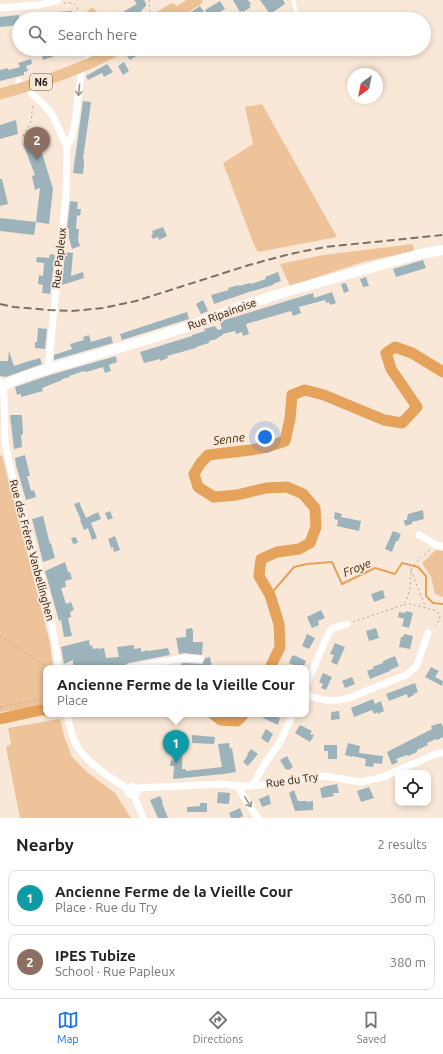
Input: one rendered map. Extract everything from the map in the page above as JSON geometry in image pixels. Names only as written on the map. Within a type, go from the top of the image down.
[{"type":"main road","points":[[161,12],[186,0]]},
{"type":"main road","points":[[178,12],[197,0]]},
{"type":"main road","name":"N6","points":[[0,94],[43,74],[88,56]]},
{"type":"main road","name":"N6","points":[[0,87],[22,84],[82,67],[106,56]]},
{"type":"street","points":[[0,8],[38,5],[48,1],[60,2]]},
{"type":"street","name":"Rue Papleux","points":[[48,369],[66,193],[67,147],[72,136],[75,122],[82,67],[90,56]]},
{"type":"street","name":"Rue Papleux","points":[[22,84],[46,107],[53,116],[67,147]]},
{"type":"street","name":"Rue Ripainoise","points":[[2,384],[156,337],[241,306],[289,291],[416,255],[443,250]]},
{"type":"street","name":"Rue des Frères Vanbellinghen","points":[[2,384],[4,397],[5,442],[12,475],[44,588],[58,665]]},
{"type":"street","points":[[419,535],[439,545]]},
{"type":"street","points":[[309,679],[331,630],[347,624]]},
{"type":"street","points":[[309,696],[339,701],[406,675],[416,667],[428,633]]},
{"type":"street","points":[[146,665],[184,658],[200,659]]},
{"type":"street","points":[[68,717],[74,740],[84,756],[102,772],[128,789],[129,794],[135,791],[143,818]]},
{"type":"street","points":[[252,786],[264,764],[280,742],[292,717]]},
{"type":"street","name":"Rue du Try","points":[[135,791],[223,784],[252,786],[324,776],[361,782],[383,777],[438,753],[443,753]]},
{"type":"street","points":[[238,786],[258,818]]},
{"type":"lane","points":[[293,0],[295,12]]},
{"type":"path","points":[[149,0],[152,12]]},
{"type":"path","points":[[60,2],[70,2],[78,6],[79,12]]},
{"type":"path","points":[[23,136],[31,122],[33,104],[36,98]]},
{"type":"path","points":[[403,605],[407,599],[410,588],[411,569],[417,561],[439,545]]},
{"type":"path","points":[[411,569],[426,607]]},
{"type":"path","points":[[347,624],[403,605],[411,604],[437,610],[440,616],[439,621],[428,633]]},
{"type":"path","points":[[439,621],[443,620]]},
{"type":"path","points":[[0,636],[44,665]]},
{"type":"path","points":[[0,706],[43,699]]},
{"type":"shaded area","points":[[93,7],[96,12],[86,12]]},
{"type":"shaded area","points":[[262,104],[337,237],[258,252],[254,245],[223,163],[253,144],[245,107]]},
{"type":"shaded area","points":[[413,244],[414,251],[363,262],[290,286],[280,264],[323,255]]},
{"type":"shaded area","points":[[2,455],[50,643],[53,665],[43,665],[43,706],[0,712],[0,456]]},
{"type":"shaded area","points":[[436,550],[443,551],[443,597],[435,594],[431,577],[422,563]]},
{"type":"shaded area","points":[[60,719],[65,739],[72,757],[87,772],[115,793],[131,818],[20,818],[6,747],[11,744],[8,728]]},
{"type":"building","points":[[134,0],[144,0],[146,3],[146,6],[142,12],[123,12],[137,4]]},
{"type":"building","points":[[233,0],[248,0],[251,4],[249,6],[251,7],[243,12],[240,12]]},
{"type":"building","points":[[260,0],[283,0],[285,4],[273,12],[269,12]]},
{"type":"building","points":[[220,1],[225,9],[220,12],[206,12],[205,10]]},
{"type":"building","points":[[200,6],[204,12],[191,12]]},
{"type":"building","points":[[12,16],[12,26],[0,27],[0,17]]},
{"type":"building","points":[[42,56],[55,56],[43,60]]},
{"type":"building","points":[[127,56],[136,56],[130,60]]},
{"type":"building","points":[[31,59],[32,64],[26,66],[28,71],[24,72],[24,75],[0,81],[0,70],[20,67],[18,63]]},
{"type":"building","points":[[124,62],[129,71],[123,75],[118,66]]},
{"type":"building","points":[[107,64],[113,72],[104,77],[102,73],[88,80],[86,76]]},
{"type":"building","points":[[83,101],[91,102],[83,159],[83,174],[73,173]]},
{"type":"building","points":[[16,120],[18,134],[0,139],[0,125]]},
{"type":"building","points":[[30,135],[33,137],[37,136],[53,189],[49,224],[36,222],[40,188],[35,190],[32,176],[35,175],[23,144]]},
{"type":"building","points":[[0,179],[2,179],[8,204],[0,206]]},
{"type":"building","points":[[70,201],[78,202],[77,209],[81,209],[80,216],[77,215],[76,229],[79,229],[78,240],[80,246],[72,249],[69,238],[69,229],[67,228]]},
{"type":"building","points":[[0,218],[36,222],[34,235],[0,231]]},
{"type":"building","points":[[163,227],[167,236],[159,240],[158,237],[153,239],[151,235],[153,234],[152,231]]},
{"type":"building","points":[[65,252],[73,253],[71,276],[83,272],[84,278],[62,285]]},
{"type":"building","points":[[50,254],[55,255],[50,294],[42,293],[43,285],[38,284],[39,275],[43,276],[44,263],[36,262],[37,257],[49,258]]},
{"type":"building","points":[[423,260],[426,268],[396,277],[393,269]]},
{"type":"building","points":[[278,272],[281,281],[273,285],[214,304],[211,295],[229,290],[228,288],[251,284],[266,279],[265,277]]},
{"type":"building","points":[[366,277],[369,286],[363,287],[360,279]]},
{"type":"building","points":[[346,283],[349,291],[344,293],[341,284]]},
{"type":"building","points":[[332,292],[336,303],[330,305],[329,302],[326,303],[325,300],[299,307],[301,313],[293,316],[291,311],[246,324],[249,334],[243,336],[242,332],[236,334],[235,331],[222,334],[223,335],[217,339],[209,341],[209,343],[167,356],[168,358],[160,361],[160,359],[144,363],[140,352],[192,336],[205,331],[204,329],[215,326],[218,330],[222,329],[220,322],[228,319],[313,293],[314,298]]},
{"type":"building","points":[[203,300],[208,311],[201,314],[196,304]]},
{"type":"building","points":[[187,312],[189,319],[122,340],[120,334]]},
{"type":"building","points":[[38,328],[47,329],[45,349],[35,348]]},
{"type":"building","points":[[89,335],[91,342],[111,336],[113,343],[54,360],[54,355],[72,349],[70,344],[84,340],[83,337]]},
{"type":"building","points":[[9,351],[14,366],[40,358],[42,364],[6,377],[0,376],[0,361],[8,361]]},
{"type":"building","points":[[116,356],[117,362],[109,365],[111,371],[105,373],[103,367],[90,371],[84,371],[42,388],[43,391],[21,397],[21,394],[17,395],[15,387],[50,375]]},
{"type":"building","points":[[10,415],[22,415],[22,447],[14,449]]},
{"type":"building","points":[[25,455],[30,476],[27,476],[31,491],[34,490],[36,497],[26,500],[15,458]]},
{"type":"building","points":[[79,502],[86,518],[98,512],[101,519],[91,523],[97,538],[92,540],[88,528],[84,530],[74,504]]},
{"type":"building","points":[[423,510],[424,519],[412,522],[412,524],[405,526],[404,520],[407,520],[408,514]]},
{"type":"building","points":[[110,511],[113,518],[108,520],[105,513]]},
{"type":"building","points":[[335,512],[342,514],[341,517],[361,521],[359,531],[337,526],[338,520],[334,519]]},
{"type":"building","points":[[43,516],[55,558],[43,562],[32,519]]},
{"type":"building","points":[[393,531],[401,534],[398,541],[396,541],[392,552],[385,549]]},
{"type":"building","points":[[115,536],[120,550],[114,552],[108,539]]},
{"type":"building","points":[[76,537],[78,543],[73,544],[71,538]]},
{"type":"building","points":[[65,562],[72,579],[65,581],[66,587],[61,588],[66,604],[71,602],[74,610],[70,612],[71,617],[68,618],[72,636],[64,637],[61,620],[59,621],[45,571]]},
{"type":"building","points":[[383,590],[385,598],[374,602],[371,594]]},
{"type":"building","points":[[321,610],[325,618],[318,621],[319,625],[312,628],[307,617]]},
{"type":"building","points":[[406,611],[413,613],[409,628],[402,626],[404,619],[398,617],[399,612],[405,613]]},
{"type":"building","points":[[192,628],[193,642],[203,642],[202,655],[184,653],[179,654],[176,638],[186,637],[186,629]]},
{"type":"building","points":[[376,628],[379,638],[369,641],[366,631]]},
{"type":"building","points":[[307,634],[315,638],[309,649],[302,646]]},
{"type":"building","points":[[404,634],[413,636],[410,649],[399,647],[401,637],[403,637]]},
{"type":"building","points":[[89,640],[90,646],[92,645],[93,649],[104,648],[106,658],[119,657],[117,647],[134,645],[134,649],[141,648],[141,652],[168,648],[170,655],[128,663],[125,665],[73,665],[73,660],[64,664],[61,647]]},
{"type":"building","points":[[335,643],[345,647],[337,665],[331,662],[334,655],[330,654]]},
{"type":"building","points":[[294,655],[306,661],[304,665],[293,665],[289,663]]},
{"type":"building","points":[[395,656],[399,666],[370,679],[367,671],[375,668],[372,667],[383,663],[383,661]]},
{"type":"building","points":[[210,657],[211,665],[181,665],[184,663],[202,664],[205,658]]},
{"type":"building","points":[[431,667],[439,671],[435,677],[443,681],[442,686],[425,677]]},
{"type":"building","points":[[323,673],[332,677],[326,690],[321,688],[323,684],[319,682]]},
{"type":"building","points":[[352,677],[355,684],[345,688],[342,681]]},
{"type":"building","points":[[415,683],[418,692],[413,694],[414,695],[408,698],[407,694],[389,701],[386,694]]},
{"type":"building","points":[[373,699],[375,704],[381,701],[384,711],[374,714],[372,710],[354,717],[351,708]]},
{"type":"building","points":[[339,711],[340,719],[331,720],[331,712]]},
{"type":"building","points":[[278,717],[280,718],[278,725],[263,718]]},
{"type":"building","points":[[441,723],[443,727],[443,737],[427,743],[428,745],[417,750],[417,752],[396,759],[398,762],[392,765],[387,752],[432,729],[431,726]]},
{"type":"building","points":[[300,725],[312,731],[310,734],[314,735],[310,742],[295,733]]},
{"type":"building","points":[[266,729],[273,734],[268,743],[261,738]]},
{"type":"building","points":[[192,735],[215,737],[214,744],[192,743]]},
{"type":"building","points":[[229,743],[230,749],[232,748],[236,772],[173,779],[174,766],[170,766],[171,760],[174,761],[175,745],[183,746],[182,769],[186,769],[186,771],[222,767],[218,744]]},
{"type":"building","points":[[348,743],[360,746],[359,753],[383,756],[382,764],[374,763],[373,767],[365,766],[366,759],[345,755]]},
{"type":"building","points":[[324,745],[337,745],[337,759],[328,759],[328,751],[324,751]]},
{"type":"building","points":[[251,749],[258,754],[248,766],[243,762]]},
{"type":"building","points":[[287,756],[293,767],[290,770],[286,770],[280,760]]},
{"type":"building","points":[[337,784],[339,793],[333,793],[334,796],[322,798],[320,788]]},
{"type":"building","points":[[369,787],[374,798],[361,802],[357,791]]},
{"type":"building","points":[[294,790],[298,801],[313,801],[313,810],[295,811],[289,793]]},
{"type":"building","points":[[218,792],[230,793],[229,804],[217,803]]},
{"type":"building","points":[[269,795],[271,804],[262,807],[259,799]]},
{"type":"building","points":[[160,796],[168,818],[158,818],[150,800]]},
{"type":"building","points":[[200,803],[207,803],[207,812],[187,812],[187,807],[200,806]]},
{"type":"building","points":[[240,808],[243,816],[239,818],[231,818],[229,813]]},
{"type":"waterway","name":"Senne","points":[[271,665],[280,647],[279,624],[270,595],[259,576],[261,559],[277,552],[299,549],[310,543],[316,527],[315,508],[303,494],[287,487],[266,488],[237,495],[214,497],[198,487],[194,474],[208,455],[251,450],[285,441],[290,419],[292,395],[305,390],[324,395],[384,420],[402,423],[417,407],[391,369],[386,353],[395,347],[412,353],[443,372]]},
{"type":"waterway","name":"Froye","points":[[270,595],[294,567],[307,564],[332,562],[342,584],[375,568],[395,574],[402,563],[418,567],[426,576],[426,596],[433,603],[443,604]]},
{"type":"waterway","name":"Senne","points":[[0,719],[43,710]]},
{"type":"waterway","name":"Senne","points":[[217,717],[221,720],[237,721],[241,717]]},
{"type":"railway","points":[[0,304],[14,307],[72,311],[103,308],[136,301],[249,265],[290,254],[325,247],[443,235]]},
{"type":"place","name":"IPES Tubize","points":[[37,160]]},
{"type":"place","name":"Ancienne Ferme de la Vieille Cour","points":[[176,763]]}]
